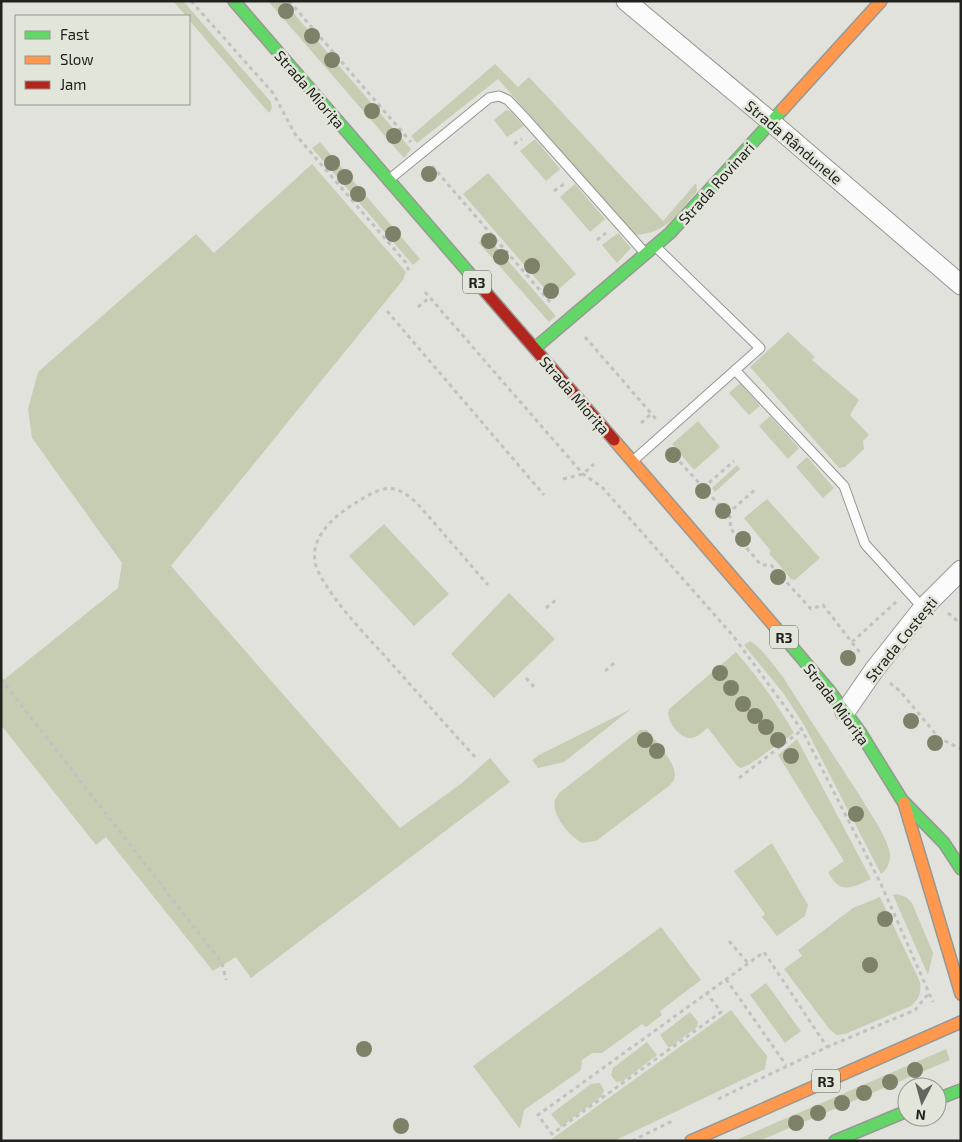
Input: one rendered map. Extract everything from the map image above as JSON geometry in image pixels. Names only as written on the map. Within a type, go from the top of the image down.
[{"type":"main road","name":"Strada Miorița","points":[[234,1],[828,689],[860,732],[902,800],[944,843],[961,869]]},
{"type":"main road","name":"Strada Rovinari","points":[[535,348],[670,233],[882,1]]},
{"type":"main road","name":"Strada Miorița","points":[[902,800],[961,994]]},
{"type":"main road","name":"R3","points":[[692,1141],[961,1022]]},
{"type":"main road","points":[[947,1095],[961,1090]]},
{"type":"main road","points":[[835,1141],[897,1115]]},
{"type":"street","name":"Strada Rândunele","points":[[626,1],[961,285]]},
{"type":"street","name":"Strada Costești","points":[[845,712],[874,670],[922,608],[961,570]]},
{"type":"lane","points":[[389,180],[489,98],[500,96],[508,100],[524,117],[646,254]]},
{"type":"lane","points":[[632,462],[760,348],[656,246]]},
{"type":"lane","points":[[735,370],[844,486],[865,544],[922,608]]},
{"type":"path","points":[[191,1],[273,93],[295,134],[407,264],[409,274]]},
{"type":"path","points":[[425,292],[583,474],[602,487],[734,637],[802,730],[880,884],[933,1002]]},
{"type":"path","points":[[418,307],[430,297]]},
{"type":"path","points":[[387,311],[544,495]]},
{"type":"path","points":[[568,320],[652,413],[666,446],[731,518],[730,528],[761,565],[771,565],[811,609],[823,606],[874,670],[900,691],[939,738],[961,749]]},
{"type":"path","points":[[641,423],[652,413]]},
{"type":"path","points":[[703,488],[734,461]]},
{"type":"path","points":[[563,479],[583,474],[594,464]]},
{"type":"path","points":[[475,757],[364,633],[329,590],[318,573],[315,556],[316,543],[322,530],[349,507],[371,493],[384,488],[395,489],[408,494],[417,503],[488,585]]},
{"type":"path","points":[[727,514],[757,488]]},
{"type":"path","points":[[852,642],[908,591]]},
{"type":"path","points":[[546,608],[557,599]]},
{"type":"path","points":[[605,671],[614,663]]},
{"type":"path","points":[[526,678],[536,689]]},
{"type":"path","points":[[1,679],[222,962],[226,980]]},
{"type":"path","points":[[739,778],[802,730]]},
{"type":"path","points":[[729,940],[748,963]]},
{"type":"path","points":[[706,992],[721,1012],[552,1134],[538,1115],[706,992],[764,952],[827,1047]]},
{"type":"path","points":[[726,979],[786,1065]]},
{"type":"path","points":[[718,1099],[786,1065],[915,1010],[929,992]]},
{"type":"path","points":[[632,1141],[675,1120]]},
{"type":"green space","points":[[173,1],[183,1],[271,102],[272,108],[269,113],[190,21],[190,15],[185,15]]},
{"type":"green space","points":[[268,1],[283,1],[411,149],[404,158]]},
{"type":"green space","points":[[495,64],[518,87],[529,77],[663,221],[696,183],[697,191],[677,215],[664,226],[656,231],[635,235],[498,79],[417,143],[411,136]]},
{"type":"green space","points":[[506,110],[510,111],[524,126],[507,137],[494,120]]},
{"type":"green space","points":[[535,139],[560,169],[546,181],[520,151]]},
{"type":"green space","points":[[320,142],[420,259],[413,265],[312,148]]},
{"type":"green space","points":[[312,164],[406,272],[403,280],[171,566],[400,828],[462,783],[490,758],[510,782],[251,978],[236,957],[213,971],[106,837],[96,845],[1,725],[1,682],[118,588],[122,563],[32,438],[28,409],[38,372],[196,234],[214,253]]},
{"type":"green space","points":[[488,173],[576,274],[551,296],[463,194]]},
{"type":"green space","points":[[575,184],[605,219],[590,232],[560,197]]},
{"type":"green space","points":[[484,233],[556,316],[549,322],[479,243]]},
{"type":"green space","points":[[618,233],[631,248],[617,263],[602,245]]},
{"type":"green space","points":[[788,332],[815,357],[812,360],[859,400],[850,415],[869,435],[863,441],[864,449],[845,467],[839,468],[750,367]]},
{"type":"green space","points":[[740,383],[760,406],[749,415],[729,393]]},
{"type":"green space","points":[[770,416],[799,448],[788,459],[759,426]]},
{"type":"green space","points":[[698,421],[720,447],[694,470],[672,444]]},
{"type":"green space","points":[[807,457],[834,488],[823,498],[796,467]]},
{"type":"green space","points":[[737,465],[740,469],[715,492],[712,488]]},
{"type":"green space","points":[[767,499],[820,558],[795,580],[791,579],[769,553],[771,551],[744,518]]},
{"type":"green space","points":[[384,524],[449,594],[414,626],[349,556]]},
{"type":"green space","points":[[509,593],[555,639],[494,698],[451,654]]},
{"type":"green space","points":[[750,641],[764,653],[783,677],[860,796],[886,840],[890,860],[881,874],[804,725],[784,694],[744,645]]},
{"type":"green space","points":[[736,652],[767,691],[794,733],[750,764],[741,768],[737,766],[708,728],[695,737],[686,737],[674,728],[668,713],[669,709]]},
{"type":"green space","points":[[631,709],[564,762],[538,768],[532,760],[539,755]]},
{"type":"green space","points":[[640,730],[647,730],[666,754],[675,774],[674,780],[669,786],[596,841],[582,843],[562,825],[556,812],[555,800],[559,793]]},
{"type":"green space","points":[[797,739],[871,879],[847,888],[837,884],[828,872],[844,861],[778,755]]},
{"type":"green space","points":[[772,843],[808,905],[805,916],[777,936],[762,917],[765,914],[734,871]]},
{"type":"green space","points":[[897,894],[906,897],[912,903],[933,953],[928,975],[893,895]]},
{"type":"green space","points":[[880,897],[920,982],[919,995],[911,1006],[845,1034],[837,1035],[830,1030],[784,969],[802,956],[798,950],[853,908]]},
{"type":"green space","points":[[661,927],[701,980],[660,1011],[662,1015],[646,1027],[642,1024],[602,1053],[592,1053],[582,1060],[581,1070],[524,1110],[520,1129],[473,1066]]},
{"type":"green space","points":[[766,983],[801,1031],[785,1043],[750,995]]},
{"type":"green space","points":[[731,1010],[767,1056],[765,1069],[614,1141],[549,1141]]},
{"type":"green space","points":[[690,1012],[698,1022],[697,1027],[669,1048],[660,1035]]},
{"type":"green space","points":[[647,1042],[657,1055],[623,1081],[616,1082],[611,1075],[613,1068]]},
{"type":"green space","points":[[946,1049],[950,1060],[910,1077],[897,1077],[897,1082],[759,1141],[734,1141]]},
{"type":"green space","points":[[600,1083],[604,1090],[602,1096],[561,1127],[551,1114],[591,1084]]},
{"type":"traffic: fast","points":[[234,1],[483,289]]},
{"type":"traffic: fast","points":[[535,348],[670,233],[783,109]]},
{"type":"traffic: fast","points":[[776,628],[828,689],[860,732],[902,800],[944,843],[961,869]]},
{"type":"traffic: fast","points":[[947,1095],[961,1090]]},
{"type":"traffic: fast","points":[[835,1141],[897,1115]]},
{"type":"traffic: slow","points":[[783,109],[881,1]]},
{"type":"traffic: slow","points":[[614,440],[776,628]]},
{"type":"traffic: slow","points":[[904,803],[961,994]]},
{"type":"traffic: slow","points":[[691,1141],[961,1022]]},
{"type":"traffic: jam","points":[[483,289],[614,440]]}]
